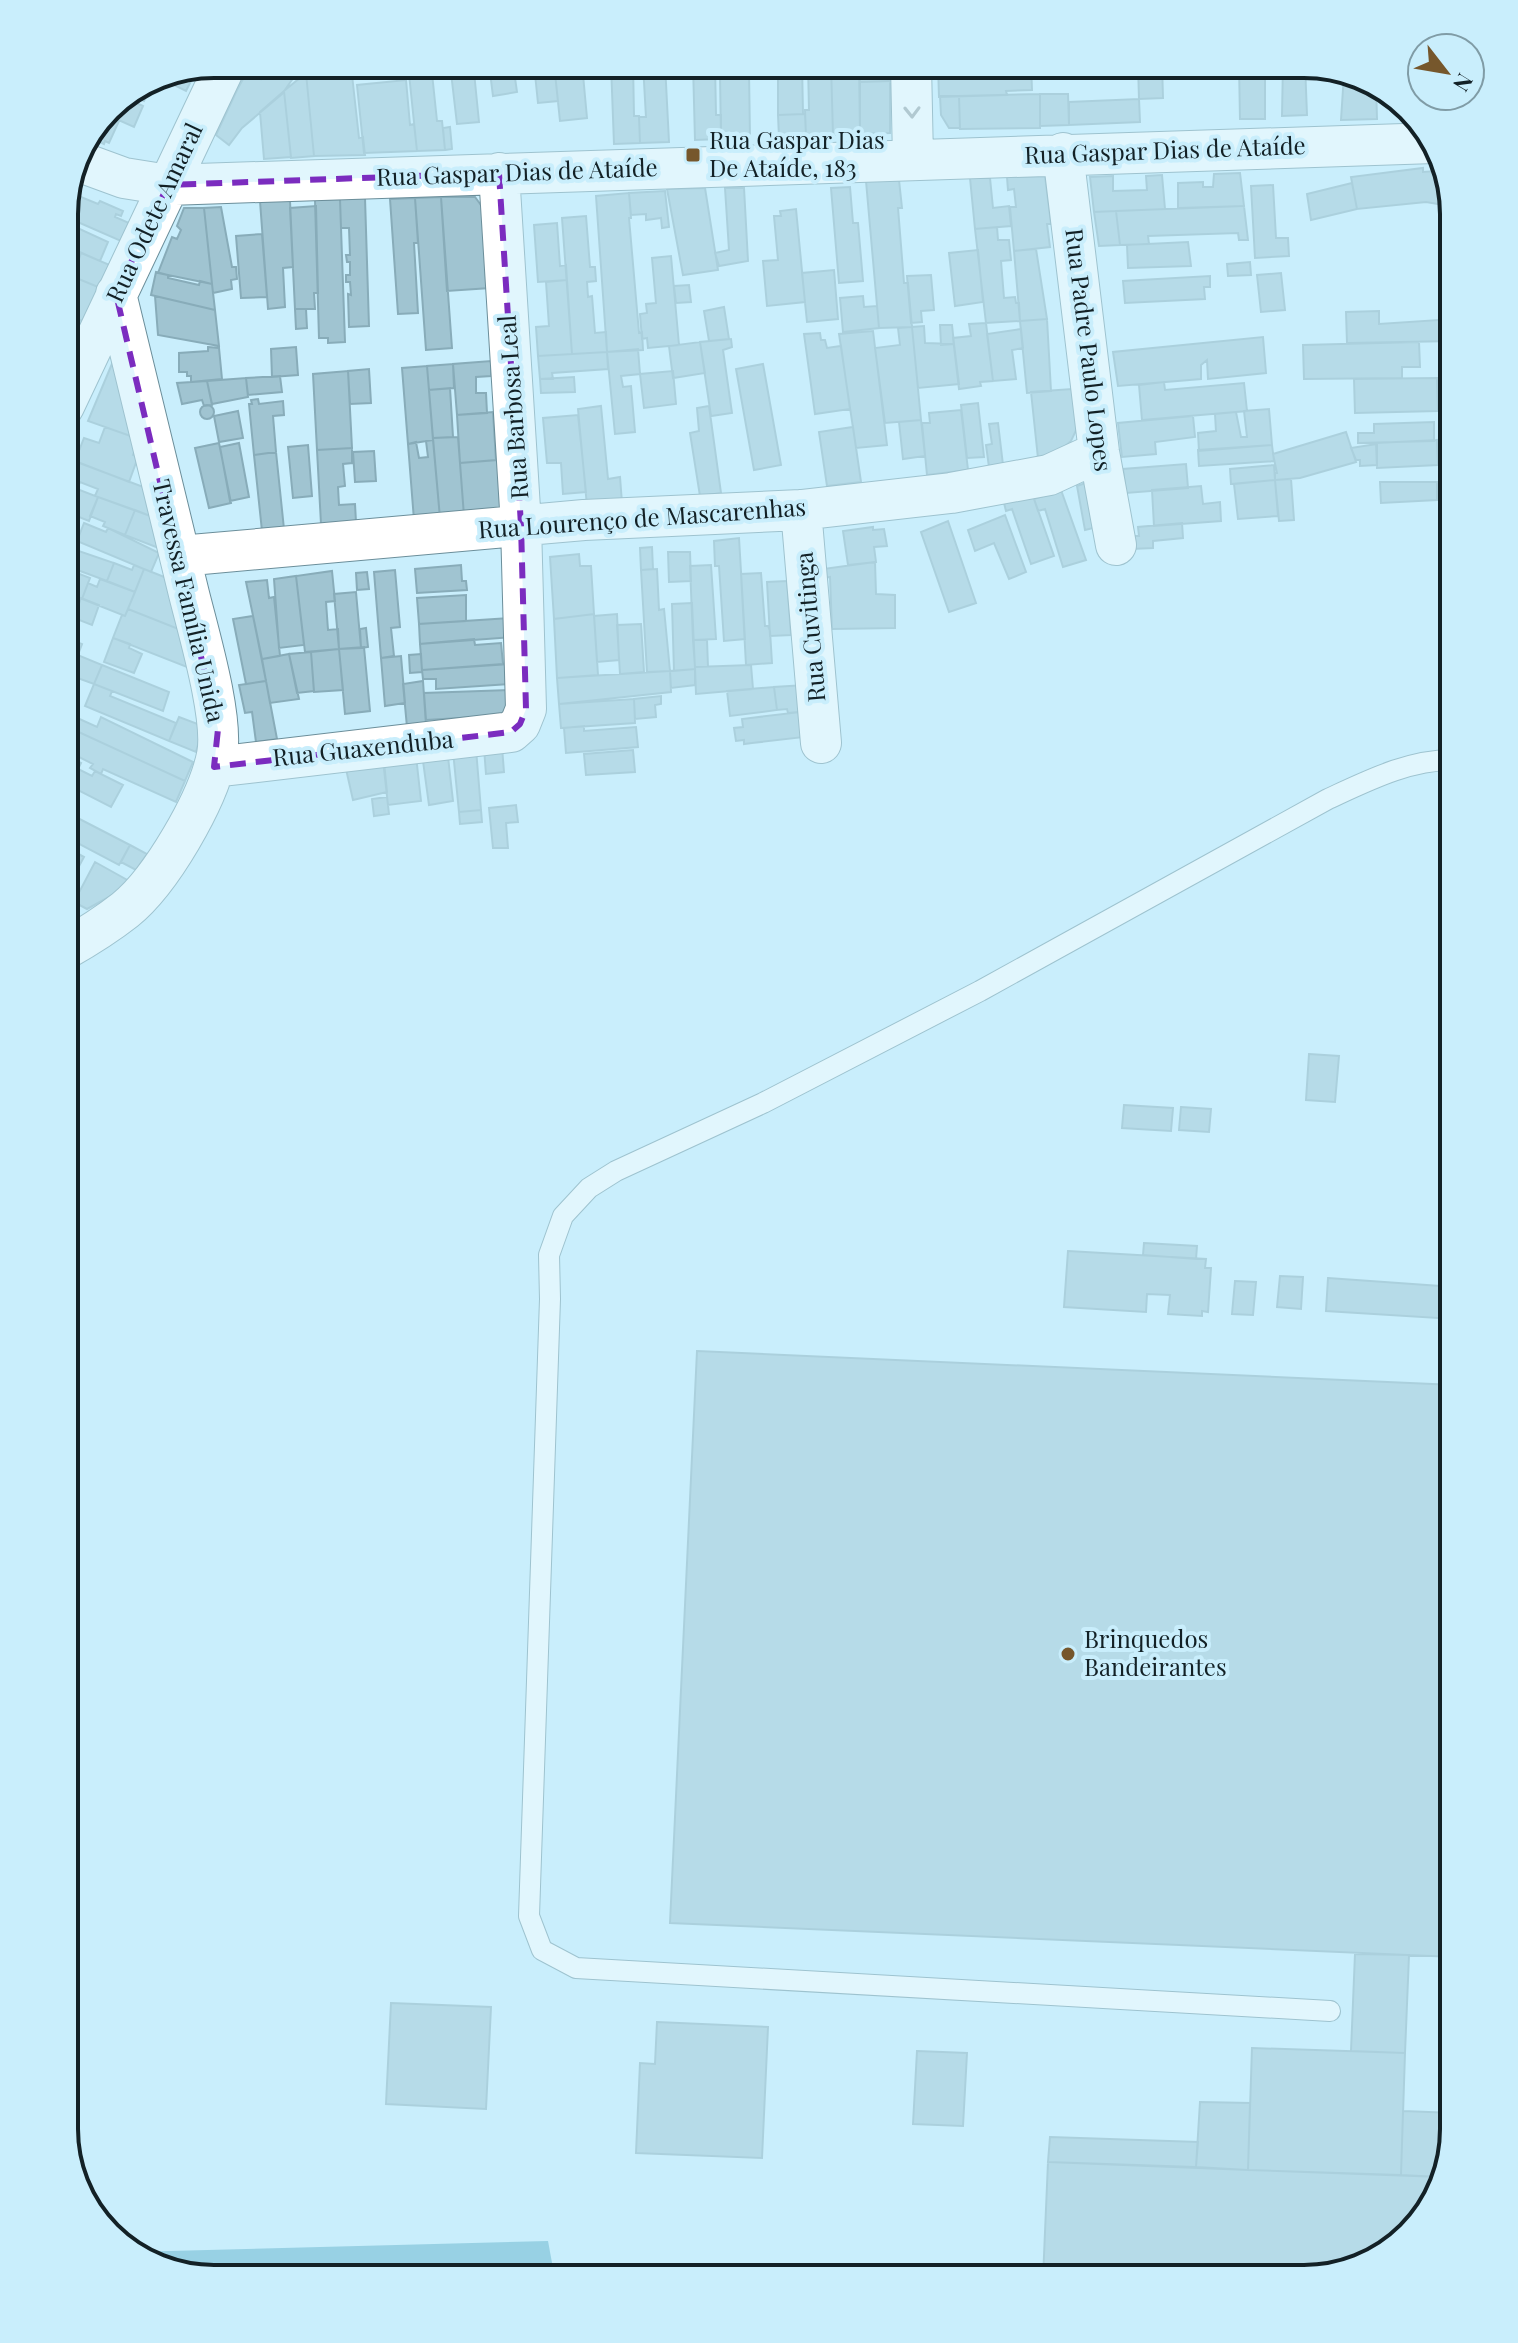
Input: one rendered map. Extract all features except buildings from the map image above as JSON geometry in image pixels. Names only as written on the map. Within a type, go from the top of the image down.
[{"type":"street","name":"Rua Odete Amaral","points":[[78,376],[219,78]]},
{"type":"street","points":[[911,78],[913,159]]},
{"type":"street","name":"Rua Gaspar Dias de Ataíde","points":[[88,165],[124,178],[168,185],[1420,143]]},
{"type":"street","name":"Rua Padre Paulo Lopes","points":[[1063,153],[1099,452],[1116,545]]},
{"type":"street","name":"Rua Barbosa Leal","points":[[499,173],[521,525],[526,709],[520,724],[511,732]]},
{"type":"street","name":"Travessa Família Unida","points":[[78,941],[127,909],[151,883],[181,838],[207,788],[218,752],[218,729],[206,661],[116,294]]},
{"type":"street","name":"Rua Lourenço de Mascarenhas","points":[[180,556],[584,520],[801,510],[951,493],[1049,475],[1099,452]]},
{"type":"street","name":"Rua Cuvitinga","points":[[801,510],[821,743]]},
{"type":"street","name":"Rua Guaxenduba","points":[[214,767],[511,732]]},
{"type":"lane","points":[[1330,2011],[576,1968],[542,1950],[529,1916],[549,1255],[563,1216],[589,1188],[616,1171],[763,1103],[980,991],[1328,799],[1367,780],[1440,760]]},
{"type":"highlighted area","points":[[499,173],[521,525],[526,709],[520,724],[511,732],[214,767],[218,729],[116,294],[168,185]]},
{"type":"shaded area","points":[[548,2241],[552,2265],[205,2265],[170,2258],[155,2251]]},
{"type":"place","name":"Rua Gaspar Dias De Ataíde, 183","points":[[693,155]]},
{"type":"place","name":"Brinquedos Bandeirantes","points":[[1068,1654]]}]
